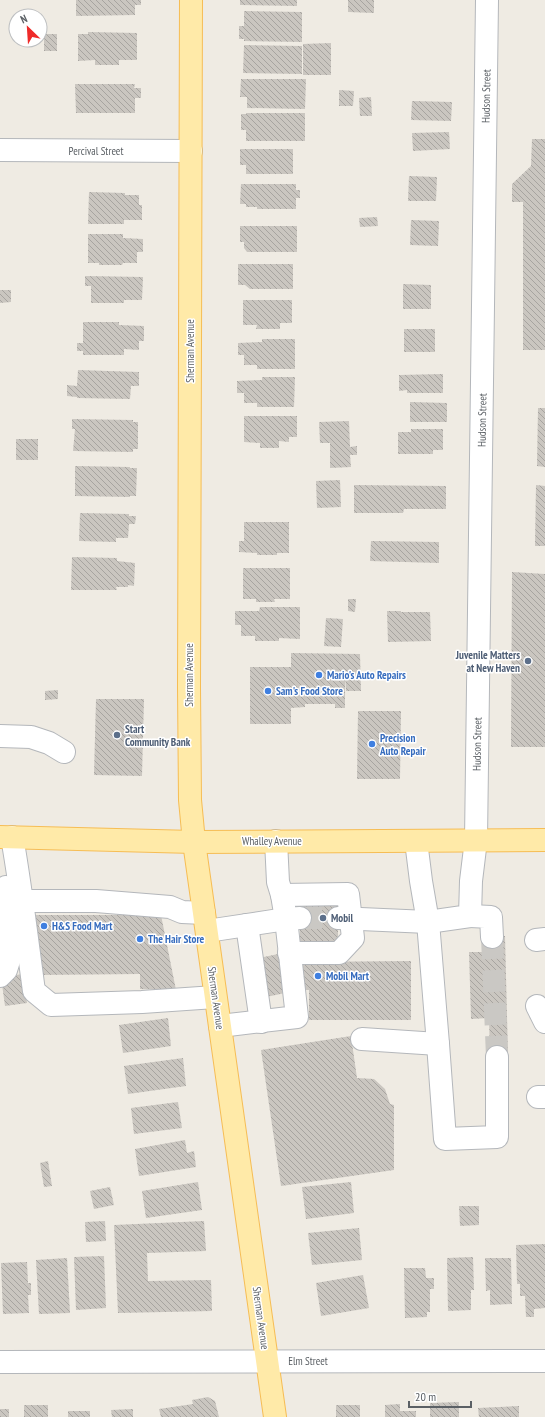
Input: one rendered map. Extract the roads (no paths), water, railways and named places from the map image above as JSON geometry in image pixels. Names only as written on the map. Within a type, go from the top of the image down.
[{"type":"main road","name":"Sherman Avenue","points":[[192,0],[189,688],[190,800],[194,842],[215,997],[275,1417]]},
{"type":"main road","name":"Whalley Avenue","points":[[4,838],[194,842],[545,840]]},
{"type":"street","name":"Hudson Street","points":[[470,916],[471,881],[476,840],[488,0]]},
{"type":"street","name":"Percival Street","points":[[0,150],[191,151]]},
{"type":"street","points":[[0,736],[31,736],[49,743],[64,752]]},
{"type":"street","points":[[4,838],[20,881],[10,901],[6,928],[12,954],[5,965]]},
{"type":"street","points":[[416,840],[428,922],[444,1139],[497,1137],[497,1057]]},
{"type":"street","points":[[220,1026],[297,1017],[289,952],[293,919],[278,882],[276,841]]},
{"type":"street","points":[[282,895],[348,894],[344,918],[353,938],[338,953],[289,952]]},
{"type":"street","points":[[10,901],[96,901],[170,907],[205,922],[247,925],[293,919]]},
{"type":"street","points":[[10,901],[34,991],[51,1005],[142,1002],[215,997]]},
{"type":"street","points":[[344,918],[428,922],[470,916],[491,917],[492,937]]},
{"type":"street","points":[[247,925],[261,1022]]},
{"type":"street","points":[[362,1039],[438,1044]]},
{"type":"street","name":"Elm Street","points":[[0,1362],[545,1361]]},
{"type":"tunnel","points":[[300,918],[338,918]]},
{"type":"tunnel","points":[[492,937],[497,1057]]},
{"type":"place","name":"Juvenile Matters at New Haven","points":[[528,661]]},
{"type":"place","name":"Mario's Auto Repairs","points":[[319,675]]},
{"type":"place","name":"Sam's Food Store","points":[[268,691]]},
{"type":"place","name":"Start Community Bank","points":[[117,735]]},
{"type":"place","name":"Precision Auto Repair","points":[[372,744]]},
{"type":"place","name":"Mobil","points":[[323,918]]},
{"type":"place","name":"H&S Food Mart","points":[[44,926]]},
{"type":"place","name":"The Hair Store","points":[[140,939]]},
{"type":"place","name":"Mobil Mart","points":[[318,976]]}]
